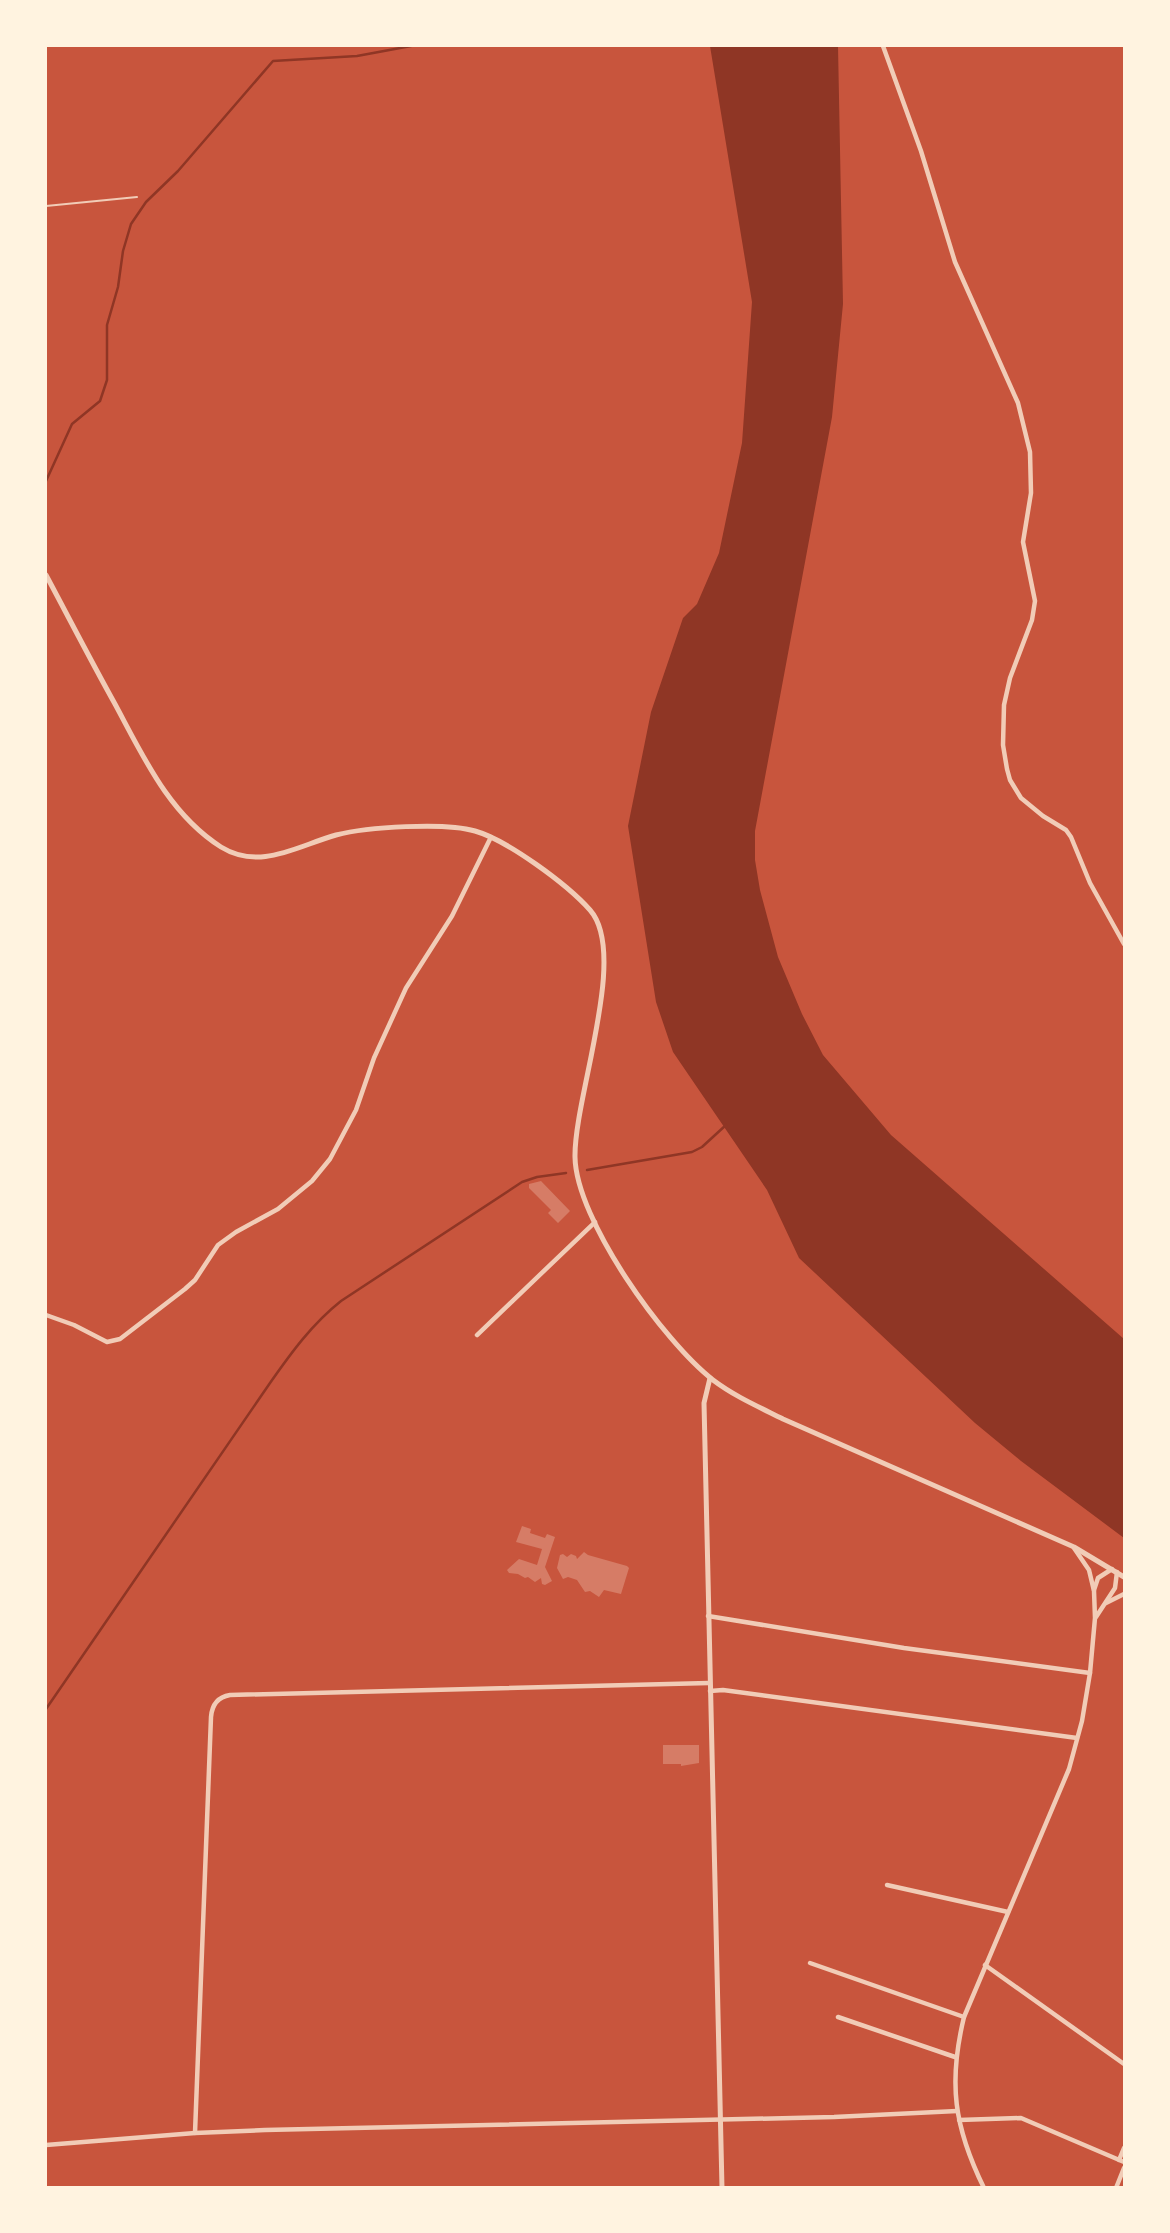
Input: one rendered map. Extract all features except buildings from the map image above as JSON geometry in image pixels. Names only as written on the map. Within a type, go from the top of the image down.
[{"type":"street","points":[[883,46],[921,151],[955,262],[1018,404],[1030,452],[1031,493],[1023,542],[1035,601],[1032,620],[1010,678],[1004,705],[1003,745],[1007,769],[1021,798],[1037,812],[1066,830],[1071,837],[1090,883],[1125,944]]},
{"type":"street","points":[[46,575],[157,780],[185,816],[220,846],[239,855],[254,858],[279,855],[361,830],[458,828],[491,837],[529,860],[590,909],[601,929],[604,950],[601,998],[578,1120],[575,1153],[578,1179],[596,1222],[642,1303],[710,1378],[741,1398],[838,1445],[1074,1547],[1125,1577]]},
{"type":"street","points":[[46,1315],[74,1325],[107,1342],[120,1339],[195,1280],[210,1253],[227,1238],[271,1214],[312,1181],[344,1137],[374,1058],[406,988],[452,916],[491,837]]},
{"type":"street","points":[[477,1335],[596,1222]]},
{"type":"street","points":[[710,1378],[704,1403],[722,2188]]},
{"type":"street","points":[[984,2188],[969,2153],[957,2111],[954,2096],[955,2057],[964,2017],[1069,1769],[1077,1738],[1090,1673],[1095,1618],[1094,1591],[1089,1570],[1074,1547]]},
{"type":"street","points":[[1094,1591],[1098,1578],[1114,1571]]},
{"type":"street","points":[[1095,1618],[1115,1588],[1114,1571]]},
{"type":"street","points":[[1103,1606],[1125,1594]]},
{"type":"street","points":[[708,1616],[904,1648],[1090,1673]]},
{"type":"street","points":[[195,2133],[211,1712],[215,1701],[221,1696],[230,1695],[709,1683]]},
{"type":"street","points":[[709,1691],[723,1690],[807,1700],[1077,1738]]},
{"type":"street","points":[[887,1885],[1008,1912]]},
{"type":"street","points":[[810,1963],[964,2017]]},
{"type":"street","points":[[985,1965],[1125,2064]]},
{"type":"street","points":[[838,2017],[955,2057]]},
{"type":"street","points":[[46,2145],[195,2133],[957,2111]]},
{"type":"street","points":[[959,2120],[1021,2118],[1122,2161],[1125,2148]]},
{"type":"street","points":[[1116,2188],[1125,2168]]},
{"type":"lane","points":[[46,206],[137,197]]},
{"type":"shaded area","points":[[710,46],[838,46],[843,304],[832,417],[755,831],[755,860],[760,890],[778,957],[823,1055],[891,1135],[1124,1339],[1124,1538],[975,1423],[799,1258],[767,1190],[673,1052],[656,1002],[628,826],[651,712],[683,618],[697,604],[719,553],[742,443],[752,302]]},
{"type":"waterway","points":[[46,481],[72,424],[100,401],[107,380],[107,325],[118,287],[123,251],[131,224],[146,202],[178,171],[273,61],[357,56],[411,46]]},
{"type":"waterway","points":[[587,1170],[692,1152],[702,1147],[726,1125]]},
{"type":"waterway","points":[[46,1709],[270,1383],[311,1329],[341,1301],[522,1182],[566,1173]]}]
